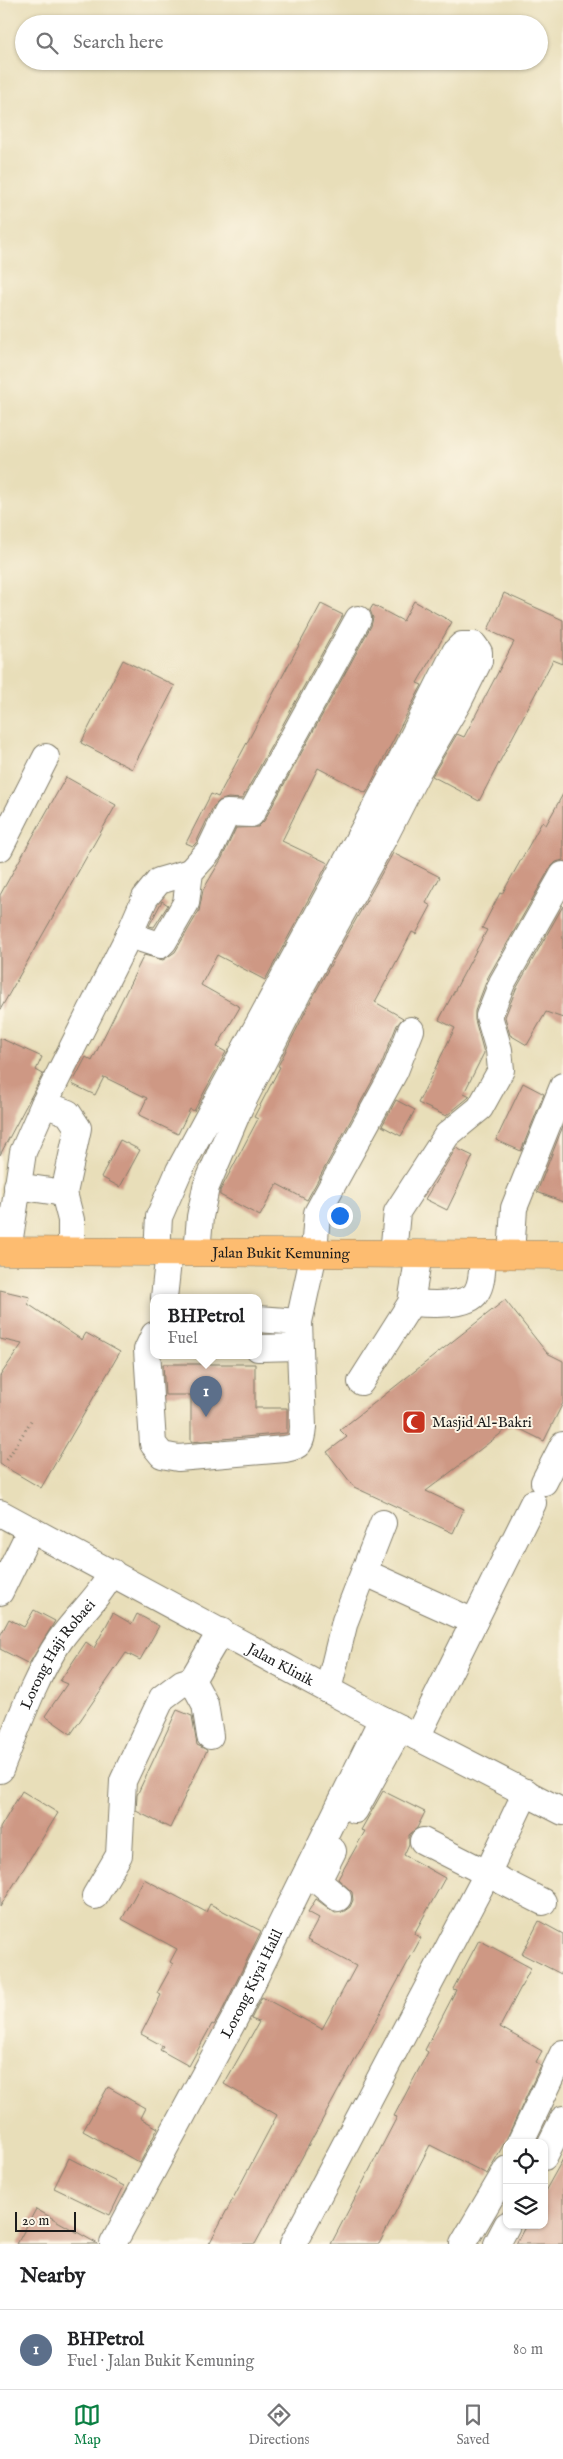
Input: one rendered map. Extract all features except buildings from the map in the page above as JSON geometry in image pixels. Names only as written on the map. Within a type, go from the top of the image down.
[{"type":"main road","name":"Jalan Bukit Kemuning","points":[[4,1251],[563,1255]]},
{"type":"street","points":[[4,1251],[12,1178],[44,1104],[129,935],[145,898],[159,881],[190,872],[209,851],[227,813],[251,814],[358,619]]},
{"type":"street","points":[[0,848],[46,757]]},
{"type":"street","points":[[164,1294],[163,1252],[159,1217],[166,1197],[409,767],[386,834],[303,983],[240,1107],[206,1187],[197,1252]]},
{"type":"street","points":[[129,935],[152,944],[160,945],[164,941],[186,903],[190,872]]},
{"type":"street","points":[[362,1382],[411,1304],[406,1254],[397,1212],[447,1135],[480,1108],[501,1070],[499,1050],[489,1016],[502,983],[563,875]]},
{"type":"street","points":[[151,1359],[153,1444],[162,1455],[178,1458],[296,1448],[302,1441],[304,1427],[299,1334],[314,1253],[317,1213],[395,1072],[411,1030]]},
{"type":"street","points":[[511,1255],[514,1208],[563,1086]]},
{"type":"street","points":[[44,1104],[68,1113],[78,1128],[64,1193],[71,1220],[70,1252]]},
{"type":"street","points":[[12,1178],[64,1193]]},
{"type":"street","points":[[411,1304],[441,1304],[467,1300],[476,1295],[480,1285],[483,1254]]},
{"type":"street","points":[[262,1320],[299,1334]]},
{"type":"street","points":[[262,1347],[299,1334]]},
{"type":"street","points":[[338,1898],[320,1883],[320,1877],[399,1728],[474,1622],[563,1445]]},
{"type":"street","name":"Jalan Klinik","points":[[0,1513],[399,1728],[563,1812]]},
{"type":"street","points":[[328,1690],[337,1661],[345,1621],[366,1573],[383,1523]]},
{"type":"street","points":[[0,1592],[31,1529]]},
{"type":"street","name":"Lorong Haji Robaei","points":[[0,1770],[46,1663],[61,1639],[106,1584],[112,1572]]},
{"type":"street","points":[[366,1573],[474,1622]]},
{"type":"street","points":[[95,1896],[119,1855],[123,1781],[162,1698],[182,1683],[192,1680],[221,1631]]},
{"type":"street","points":[[192,1680],[205,1704],[210,1736]]},
{"type":"street","name":"Lorong Kiyai Halil","points":[[114,2244],[236,2016],[399,1728]]},
{"type":"street","points":[[293,2244],[487,1874],[526,1792]]},
{"type":"street","points":[[423,1841],[543,1902]]},
{"type":"street","points":[[522,2139],[563,2054]]},
{"type":"street","points":[[548,2148],[563,2119]]},
{"type":"street","points":[[463,2244],[503,2176]]},
{"type":"street","points":[[496,2244],[505,2229]]},
{"type":"path","points":[[7,1460],[32,1419]]},
{"type":"place","name":"BHPetrol","points":[[206,1417]]},
{"type":"place","name":"Masjid Al-Bakri","points":[[414,1422]]}]
